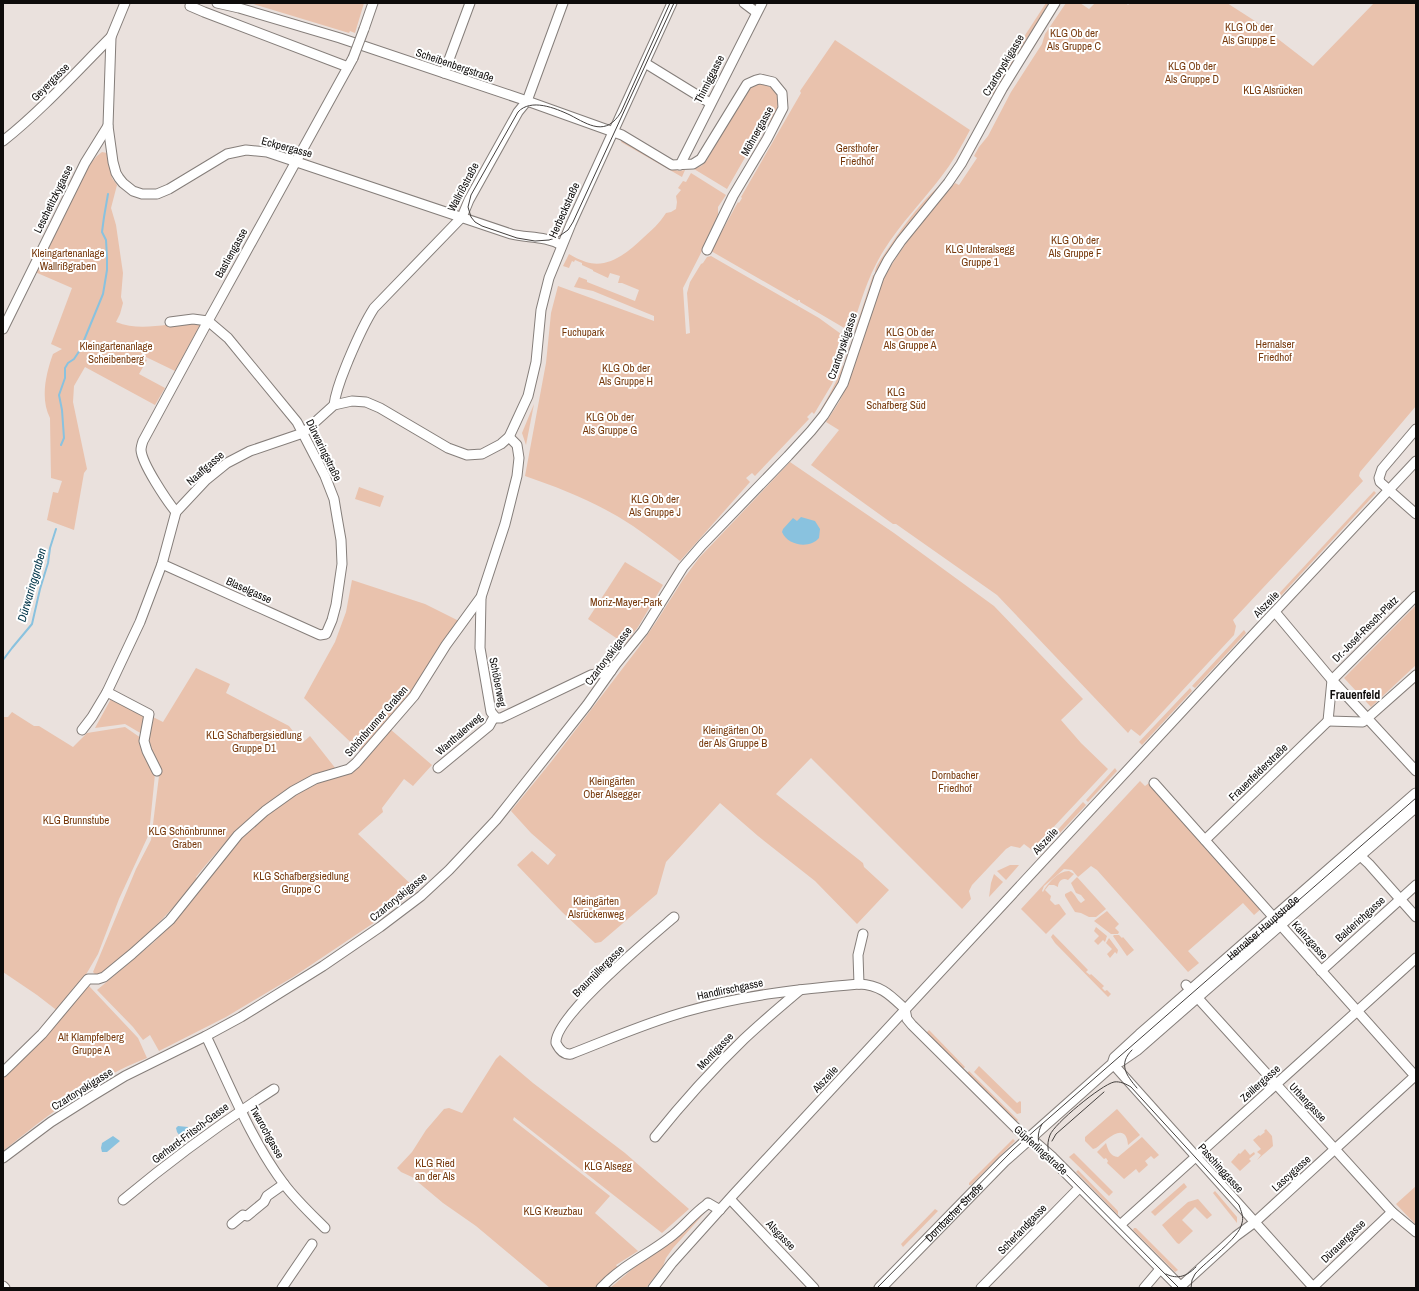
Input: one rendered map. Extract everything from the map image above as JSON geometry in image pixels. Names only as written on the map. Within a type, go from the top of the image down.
[{"type":"main road","name":"Hernalser Hauptstraße","points":[[1359,855],[1416,794]]},
{"type":"main road","name":"Hernalser Hauptstraße","points":[[1029,1138],[1116,1068],[1115,1058],[1274,919],[1359,855],[1416,806]]},
{"type":"main road","name":"Güpferlingstraße","points":[[1029,1138],[1044,1150],[1181,1287]]},
{"type":"main road","name":"Dornbacher Straße","points":[[881,1287],[1004,1161],[1029,1138]]},
{"type":"street","name":"Eckpergasse","points":[[126,3],[111,37],[108,126],[116,173],[122,183],[128,187],[142,194],[157,194],[169,190],[227,154],[236,151],[257,150],[297,160],[511,234],[552,241],[561,245]]},
{"type":"street","points":[[191,3],[190,6],[204,12],[348,67]]},
{"type":"street","name":"Scheibenbergstraße","points":[[217,3],[239,8],[340,38],[527,101],[622,135],[672,165],[680,165]]},
{"type":"street","name":"Bastiengasse","points":[[176,512],[158,487],[144,460],[141,445],[208,320],[353,58],[373,3]]},
{"type":"street","points":[[444,73],[470,3]]},
{"type":"street","name":"Wallrißstraße","points":[[334,405],[336,392],[343,373],[364,324],[374,308],[462,217],[469,200],[518,112],[527,101],[563,3]]},
{"type":"street","name":"Herbeckstraße","points":[[509,437],[528,396],[536,362],[546,288],[561,245],[672,3]]},
{"type":"street","points":[[744,3],[756,12]]},
{"type":"street","name":"Thimiggasse","points":[[680,165],[756,12],[762,3]]},
{"type":"street","name":"Czartoryskigasse","points":[[3,1158],[52,1122],[125,1076],[241,1017],[330,962],[380,927],[436,882],[463,856],[496,820],[643,631],[683,567],[824,414],[843,384],[879,276],[901,241],[948,183],[961,164],[1002,89],[1055,3]]},
{"type":"street","name":"Geyergasse","points":[[3,141],[40,108],[111,37]]},
{"type":"street","points":[[645,63],[710,103]]},
{"type":"street","name":"Möhnergasse","points":[[680,165],[693,164],[701,159],[747,84],[760,79],[773,82],[777,86],[782,93],[783,108],[767,139],[733,196],[707,250]]},
{"type":"street","name":"Leschetitzkygasse","points":[[3,328],[85,163],[108,126]]},
{"type":"street","points":[[170,322],[193,319],[208,320]]},
{"type":"street","name":"Dürwaringstraße","points":[[208,320],[228,338],[297,422],[325,476],[334,499],[341,540],[342,564],[340,585],[332,620],[326,634]]},
{"type":"street","points":[[334,405],[352,402],[366,402],[380,408],[448,448],[467,455],[482,454],[501,444],[509,437]]},
{"type":"street","name":"Naaffgasse","points":[[82,730],[92,717],[106,692],[140,622],[162,564],[176,512],[206,480],[227,463],[250,451],[303,433],[334,405]]},
{"type":"street","points":[[1415,511],[1380,482],[1379,478],[1380,474],[1416,429]]},
{"type":"street","name":"Schönbrunner Graben","points":[[3,1072],[42,1034],[88,979],[98,979],[104,977],[170,920],[238,835],[265,811],[293,791],[315,779],[349,769],[356,763],[414,696],[446,645],[481,597],[505,524],[517,476],[519,458],[517,445],[509,437]]},
{"type":"street","name":"Alszeile","points":[[653,1288],[672,1263],[730,1199],[1416,461]]},
{"type":"street","name":"Blaselgasse","points":[[162,564],[313,633],[320,635],[326,634]]},
{"type":"street","name":"Dr.-Josef-Resch-Platz","points":[[1328,721],[1332,680],[1416,596]]},
{"type":"street","name":"Schöberweg","points":[[481,597],[480,648],[491,712],[494,717],[501,718],[591,675],[611,671]]},
{"type":"street","points":[[1275,612],[1332,680]]},
{"type":"street","points":[[1328,721],[1363,722],[1416,675]]},
{"type":"street","name":"Dr.-Josef-Resch-Platz","points":[[1332,680],[1416,771]]},
{"type":"street","points":[[106,692],[149,714],[144,741],[147,751],[157,771]]},
{"type":"street","name":"Wanthalerweg","points":[[438,768],[489,726],[494,717]]},
{"type":"street","name":"Frauenfelderstraße","points":[[1205,840],[1328,721]]},
{"type":"street","name":"Kainzgasse","points":[[1154,784],[1416,1076]]},
{"type":"street","points":[[1359,855],[1416,917]]},
{"type":"street","name":"Balderichgasse","points":[[1321,971],[1416,885]]},
{"type":"street","name":"Braumüllergasse","points":[[561,1051],[556,1043],[556,1036],[581,1004],[614,969],[674,917]]},
{"type":"street","points":[[859,984],[858,955],[863,934]]},
{"type":"street","name":"Zeillergasse","points":[[1119,1226],[1416,958]]},
{"type":"street","name":"Handlirschgasse","points":[[561,1051],[571,1054],[638,1027],[702,1007],[767,993],[868,984],[880,988],[891,996],[905,1010]]},
{"type":"street","name":"Montigasse","points":[[655,1137],[681,1104],[745,1037],[800,990]]},
{"type":"street","name":"Urbangasse","points":[[1191,991],[1392,1212],[1416,1232]]},
{"type":"street","name":"Güpferlingstraße","points":[[905,1010],[907,1019],[912,1025],[1018,1130],[1029,1138]]},
{"type":"street","name":"Twarochgasse","points":[[206,1036],[241,1110],[257,1140],[284,1184],[325,1228]]},
{"type":"street","name":"Paschinggasse","points":[[1116,1068],[1312,1287]]},
{"type":"street","name":"Lascygasse","points":[[1181,1287],[1236,1236],[1254,1222],[1416,1076]]},
{"type":"street","name":"Gerhard-Fritsch-Gasse","points":[[123,1200],[165,1166],[241,1110],[274,1089]]},
{"type":"street","points":[[232,1224],[243,1215],[247,1216],[259,1207],[267,1196],[284,1184]]},
{"type":"street","name":"Scherlandgasse","points":[[981,1288],[1080,1187]]},
{"type":"street","name":"Alsgasse","points":[[730,1199],[814,1288]]},
{"type":"street","points":[[601,1288],[672,1236],[691,1216],[708,1203],[720,1210]]},
{"type":"street","name":"Dürauergasse","points":[[1312,1287],[1392,1212]]},
{"type":"street","points":[[282,1288],[312,1244]]},
{"type":"street","points":[[1144,1288],[1161,1268]]},
{"type":"green space","points":[[250,3],[364,3],[355,33],[350,31],[349,33]]},
{"type":"green space","points":[[1046,3],[1049,3],[1021,48],[1018,46]]},
{"type":"green space","name":"Hernalser Friedhof","points":[[1066,3],[1080,3],[1089,9],[1095,3],[1126,3],[1128,5],[1130,3],[1227,3],[1255,21],[1313,66],[1374,3],[1416,3],[1416,406],[1360,472],[1359,476],[1363,481],[1233,620],[1236,626],[1234,635],[1140,736],[1131,729],[1128,733],[997,595],[896,524],[893,524],[811,465],[839,430],[826,422],[847,386],[883,280],[890,267],[916,230],[955,183],[959,185],[977,158],[974,156],[979,147],[988,136],[1011,92],[1042,44],[1045,34]]},
{"type":"green space","name":"Gersthofer Friedhof","points":[[835,40],[970,130],[945,172],[890,240],[878,260],[865,290],[851,332],[800,302],[800,300],[798,301],[711,251],[801,93],[800,91]]},
{"type":"green space","points":[[1016,51],[1018,53],[994,96],[991,94]]},
{"type":"green space","points":[[758,82],[765,84],[777,93],[778,102],[775,114],[751,147],[727,189],[694,169],[701,166],[707,160],[745,90]]},
{"type":"green space","points":[[622,140],[672,169],[679,171],[685,170],[682,177],[621,142]]},
{"type":"green space","name":"Kleingartenanlage Scheibenberg","points":[[102,152],[107,153],[112,178],[117,185],[111,208],[116,225],[123,273],[121,297],[123,303],[116,322],[137,327],[201,323],[175,371],[146,357],[145,359],[147,360],[139,374],[165,388],[155,405],[85,367],[74,386],[73,402],[87,469],[84,473],[74,530],[47,520],[53,492],[58,493],[62,481],[51,478],[50,418],[45,403],[45,386],[48,369],[53,354],[62,349],[51,344],[72,288],[35,272],[88,166]]},
{"type":"green space","points":[[691,173],[726,195],[718,207],[718,215],[704,247],[683,288],[686,334],[690,333],[687,293],[690,282],[701,264],[707,257],[711,256],[819,318],[848,339],[832,384],[814,414],[812,412],[807,417],[809,419],[755,476],[752,473],[746,478],[750,482],[680,561],[633,526],[608,511],[553,486],[525,476],[546,363],[551,313],[558,286],[654,321],[654,316],[593,291],[574,287],[579,277],[587,280],[587,282],[635,301],[639,290],[622,283],[618,283],[620,276],[610,273],[608,278],[575,260],[574,262],[572,261],[569,268],[563,266],[569,254],[594,264],[618,258],[653,229],[666,213],[676,209],[676,196],[681,190],[678,188],[683,181],[686,182]]},
{"type":"green space","points":[[937,188],[939,189],[877,273],[875,272],[879,262],[903,228]]},
{"type":"green space","points":[[873,275],[876,276],[857,331],[855,330]]},
{"type":"green space","points":[[850,345],[852,346],[846,362],[845,361],[843,365]]},
{"type":"green space","points":[[843,365],[845,366],[836,386],[817,418],[816,417],[827,400]]},
{"type":"green space","points":[[534,404],[526,445],[522,433]]},
{"type":"green space","points":[[790,462],[894,533],[994,606],[1083,699],[1061,720],[1081,743],[1108,769],[1032,850],[1024,844],[1020,848],[1011,846],[1006,849],[972,885],[969,891],[971,899],[962,909],[811,758],[776,794],[863,863],[864,867],[889,890],[857,924],[815,881],[758,836],[720,803],[666,862],[657,894],[601,942],[595,943],[562,912],[517,865],[532,851],[548,865],[556,855],[531,833],[511,811],[551,762],[639,647],[684,578],[699,558]]},
{"type":"green space","points":[[359,487],[384,496],[380,507],[355,499]]},
{"type":"green space","points":[[1374,491],[1376,493],[1276,601],[1274,599]]},
{"type":"green space","name":"Moriz-Mayer-Park","points":[[625,562],[663,585],[638,627],[625,644],[588,619]]},
{"type":"green space","points":[[352,580],[425,604],[459,621],[418,684],[361,752],[304,698],[335,642],[346,612]]},
{"type":"green space","points":[[1416,605],[1416,665],[1371,707],[1344,678]]},
{"type":"green space","points":[[1244,630],[1246,633],[1195,688],[1192,686]]},
{"type":"green space","points":[[196,668],[230,684],[226,693],[289,726],[302,743],[310,736],[336,769],[318,773],[302,780],[260,810],[213,856],[196,877],[198,879],[152,930],[127,953],[99,975],[96,975],[93,972],[136,869],[151,840],[160,768],[146,741],[151,716],[163,722]]},
{"type":"green space","points":[[1190,688],[1192,691],[1142,745],[1139,742]]},
{"type":"green space","points":[[112,697],[145,715],[142,734],[125,724],[95,728]]},
{"type":"green space","name":"KLG Brunnstube","points":[[12,712],[34,726],[39,726],[73,747],[87,733],[125,727],[141,738],[155,774],[149,834],[119,899],[98,954],[74,995],[59,1012],[3,972],[3,717],[8,717]]},
{"type":"green space","name":"KLG Schafbergsiedlung Gruppe C","points":[[390,729],[432,765],[413,786],[404,779],[382,808],[383,812],[358,834],[417,890],[381,918],[293,977],[226,1017],[159,1051],[150,1035],[143,1040],[133,1027],[97,990],[154,942],[182,913],[241,837],[261,818],[288,798],[315,783],[350,773]]},
{"type":"green space","points":[[1115,768],[1117,771],[1088,802],[1086,800]]},
{"type":"green space","points":[[1140,781],[1145,786],[1149,783],[1262,908],[1254,915],[1243,903],[1188,951],[1199,963],[1188,972],[1097,870],[1091,866],[1078,877],[1072,870],[1064,869],[1044,886],[1043,892],[1057,875],[1069,871],[1074,874],[1068,880],[1061,880],[1058,887],[1049,885],[1045,890],[1051,896],[1050,900],[1055,905],[1059,904],[1066,914],[1046,934],[1021,909]]},
{"type":"green space","points":[[1083,802],[1086,805],[1045,849],[1042,847]]},
{"type":"green space","points":[[1010,865],[1019,865],[1006,880],[997,871]]},
{"type":"green space","points":[[994,874],[1003,882],[989,897],[991,883]]},
{"type":"green space","points":[[1077,877],[1106,909],[1096,917],[1089,917],[1075,912],[1065,896],[1065,894],[1071,891],[1081,903],[1085,900],[1081,895],[1076,893],[1071,883]]},
{"type":"green space","points":[[1107,911],[1119,924],[1115,928],[1119,932],[1118,934],[1111,934],[1094,921]]},
{"type":"green space","points":[[1096,927],[1107,936],[1105,942],[1103,940],[1098,945],[1094,941],[1099,936],[1094,931]]},
{"type":"green space","points":[[1053,934],[1088,970],[1086,972],[1090,975],[1091,974],[1104,986],[1102,988],[1105,991],[1107,990],[1111,994],[1108,997],[1055,943],[1051,937]]},
{"type":"green space","points":[[1113,936],[1123,937],[1134,950],[1127,956]]},
{"type":"green space","points":[[1109,938],[1118,950],[1117,954],[1115,952],[1110,958],[1107,954],[1112,949],[1106,943]]},
{"type":"green space","name":"Alt Klampfelberg Gruppe A","points":[[89,986],[138,1038],[147,1058],[127,1066],[90,1087],[54,1111],[3,1151],[3,1077],[32,1051]]},
{"type":"green space","points":[[929,1030],[965,1067],[963,1069],[926,1033]]},
{"type":"green space","points":[[500,1055],[533,1083],[625,1153],[689,1209],[662,1233],[514,1117],[513,1120],[610,1196],[595,1213],[638,1251],[616,1265],[619,1269],[597,1288],[550,1288],[476,1226],[443,1203],[412,1177],[401,1172],[397,1168],[412,1152],[426,1130],[444,1109],[449,1108],[462,1113]]},
{"type":"green space","points":[[979,1066],[1017,1103],[1020,1101],[1021,1102],[1021,1113],[1017,1114],[974,1072]]},
{"type":"green space","points":[[969,1071],[1018,1120],[1016,1122],[967,1073]]},
{"type":"green space","points":[[1117,1109],[1140,1135],[1128,1145],[1126,1137],[1123,1134],[1115,1134],[1093,1149],[1085,1141],[1085,1137]]},
{"type":"green space","points":[[1266,1129],[1272,1136],[1273,1146],[1257,1160],[1261,1155],[1257,1152],[1261,1149],[1253,1140],[1265,1132],[1264,1131]]},
{"type":"green space","points":[[1142,1137],[1159,1155],[1154,1159],[1151,1156],[1145,1161],[1148,1165],[1139,1173],[1136,1169],[1124,1179],[1107,1163],[1108,1161],[1106,1158],[1104,1159],[1097,1152],[1106,1143],[1111,1154],[1118,1157]]},
{"type":"green space","points":[[1013,1139],[1015,1141],[971,1185],[969,1185],[969,1183]]},
{"type":"green space","points":[[1245,1149],[1250,1155],[1254,1152],[1255,1154],[1249,1159],[1251,1161],[1240,1171],[1231,1162]]},
{"type":"green space","points":[[1074,1153],[1113,1192],[1109,1196],[1069,1157]]},
{"type":"green space","points":[[1078,1170],[1118,1211],[1118,1215],[1076,1172]]},
{"type":"green space","points":[[1184,1183],[1187,1187],[1155,1216],[1151,1212]]},
{"type":"green space","points":[[1416,1186],[1416,1225],[1396,1204]]},
{"type":"green space","points":[[1215,1191],[1237,1217],[1237,1223],[1213,1193]]},
{"type":"green space","points":[[1198,1199],[1212,1215],[1207,1219],[1195,1207],[1182,1220],[1193,1231],[1179,1244],[1162,1225],[1188,1202]]},
{"type":"green space","points":[[704,1208],[709,1208],[673,1248],[666,1258],[663,1266],[646,1288],[610,1288]]},
{"type":"green space","points":[[935,1209],[938,1211],[903,1247],[901,1244]]},
{"type":"green space","points":[[1136,1228],[1178,1270],[1175,1272],[1133,1230]]},
{"type":"water","points":[[801,517],[815,521],[820,529],[819,538],[810,544],[805,545],[794,543],[785,537],[782,532],[793,518],[797,521]]},
{"type":"water","points":[[178,1126],[188,1127],[189,1131],[186,1139],[182,1139],[177,1132],[176,1128]]},
{"type":"water","points":[[113,1136],[120,1141],[107,1152],[102,1152],[102,1143]]},
{"type":"waterway","name":"Dürwaringgraben","points":[[61,445],[64,438],[62,410],[59,395],[65,378],[65,368],[80,350],[103,294],[107,270],[107,257],[106,240],[102,232],[108,194]]},
{"type":"waterway","name":"Dürwaringgraben","points":[[3,660],[32,624],[56,529]]},
{"type":"tram line","points":[[670,3],[621,112],[615,120],[603,127],[597,127],[550,107],[536,105],[523,108],[518,112],[471,195],[468,207],[471,217],[475,222],[482,226],[517,238],[535,241],[549,240],[558,237],[568,230],[674,3]]},
{"type":"tram line","points":[[877,1288],[1013,1150],[1416,798]]},
{"type":"tram line","points":[[1132,1050],[1125,1060],[1125,1069],[1137,1088]]},
{"type":"tram line","points":[[1053,1162],[1049,1153],[1048,1142],[1050,1135],[1060,1122],[1089,1097],[1114,1082],[1131,1087],[1239,1205],[1243,1221],[1240,1229],[1229,1243],[1195,1274],[1192,1280],[1191,1288]]},
{"type":"tram line","points":[[1052,1141],[1056,1134],[1104,1092]]},
{"type":"tram line","points":[[1042,1124],[1038,1137],[1042,1150],[1179,1288]]},
{"type":"tram line","points":[[1166,1274],[1178,1277],[1186,1275],[1196,1267]]},
{"type":"district","name":"Frauenfeld","points":[[1355,695]]},
{"type":"park label","name":"KLG Ob der Als Gruppe E","points":[[1249,33]]},
{"type":"park label","name":"KLG Ob der Als Gruppe C","points":[[1074,39]]},
{"type":"park label","name":"KLG Ob der Als Gruppe D","points":[[1192,72]]},
{"type":"park label","name":"KLG Alsrücken","points":[[1273,90]]},
{"type":"park label","name":"KLG Ob der Als Gruppe F","points":[[1075,246]]},
{"type":"park label","name":"KLG Unteralsegg Gruppe 1","points":[[980,255]]},
{"type":"park label","name":"Kleingartenanlage Wallrißgraben","points":[[68,259]]},
{"type":"park label","name":"Fuchupark","points":[[583,332]]},
{"type":"park label","name":"KLG Ob der Als Gruppe A","points":[[910,338]]},
{"type":"park label","name":"KLG Ob der Als Gruppe H","points":[[626,374]]},
{"type":"park label","name":"KLG Schafberg Süd","points":[[896,398]]},
{"type":"park label","name":"KLG Ob der Als Gruppe G","points":[[610,423]]},
{"type":"park label","name":"KLG Ob der Als Gruppe J","points":[[655,505]]},
{"type":"park label","name":"Kleingärten Ob der Als Gruppe B","points":[[733,736]]},
{"type":"park label","name":"KLG Schafbergsiedlung Gruppe D1","points":[[254,741]]},
{"type":"park label","name":"Dornbacher Friedhof","points":[[955,781]]},
{"type":"park label","name":"Kleingärten Ober Alsegger","points":[[612,787]]},
{"type":"park label","name":"KLG Schönbrunner Graben","points":[[187,837]]},
{"type":"park label","name":"Kleingärten Alsrückenweg","points":[[596,907]]},
{"type":"park label","name":"KLG Alsegg","points":[[608,1166]]},
{"type":"park label","name":"KLG Ried an der Als","points":[[435,1169]]},
{"type":"park label","name":"KLG Kreuzbau","points":[[553,1211]]}]
